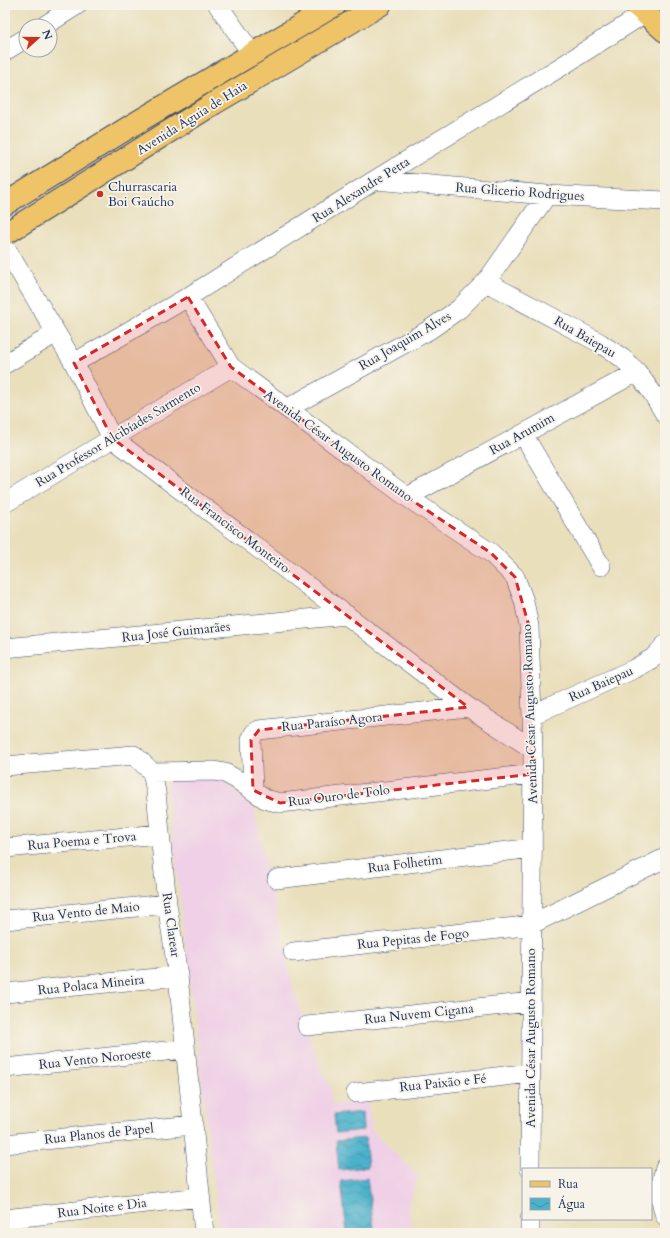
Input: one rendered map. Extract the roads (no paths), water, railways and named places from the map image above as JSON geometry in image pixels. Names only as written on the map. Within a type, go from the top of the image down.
[{"type":"main road","name":"Avenida Águia de Haia","points":[[5,204],[134,124],[335,5]]},
{"type":"main road","name":"Avenida Águia de Haia","points":[[5,234],[213,104],[380,5]]},
{"type":"main road","points":[[641,9],[665,32]]},
{"type":"street","points":[[57,18],[77,5]]},
{"type":"street","points":[[218,5],[252,54]]},
{"type":"street","name":"Rua Alexandre Petta","points":[[74,363],[188,297],[555,70],[641,9]]},
{"type":"street","points":[[5,51],[18,43]]},
{"type":"street","name":"Rua Glicerio Rodrigues","points":[[375,180],[547,195],[665,201]]},
{"type":"street","name":"Rua Joaquim Alves","points":[[288,408],[429,330],[459,309],[486,282],[547,195]]},
{"type":"street","name":"Rua Francisco Monteiro","points":[[5,250],[8,252],[74,363],[112,438],[468,706],[533,749]]},
{"type":"street","name":"Rua Baiepau","points":[[486,282],[600,343],[622,358],[637,372],[665,414]]},
{"type":"street","name":"Avenida César Augusto Romano","points":[[188,297],[232,367],[407,497],[491,553],[515,577],[524,601],[529,626],[533,749],[530,1168]]},
{"type":"street","points":[[5,364],[56,333]]},
{"type":"street","name":"Rua Professor Alcibíades Sarmento","points":[[5,503],[232,367]]},
{"type":"street","name":"Rua Arumim","points":[[407,497],[637,372]]},
{"type":"street","points":[[523,434],[601,566]]},
{"type":"street","name":"Rua José Guimarães","points":[[5,648],[347,615]]},
{"type":"street","name":"Rua Baiepau","points":[[532,715],[634,669],[653,658],[665,645]]},
{"type":"street","name":"Rua Paraíso Agora","points":[[253,790],[250,740],[254,733],[259,730],[468,706]]},
{"type":"street","points":[[5,766],[134,755],[152,772]]},
{"type":"street","name":"Rua Ouro de Tolo","points":[[152,772],[214,771],[225,773],[265,799],[280,803],[533,774]]},
{"type":"street","name":"Rua Clarear","points":[[152,772],[156,792],[168,904],[178,976],[204,1233]]},
{"type":"street","name":"Rua Poema e Trova","points":[[5,848],[160,834]]},
{"type":"street","name":"Rua Folhetim","points":[[277,879],[533,848]]},
{"type":"street","name":"Rua Pepitas de Fogo","points":[[293,952],[532,924],[665,858]]},
{"type":"street","name":"Rua Vento de Maio","points":[[5,920],[168,904]]},
{"type":"street","name":"Rua Polaca Mineira","points":[[5,994],[178,976]]},
{"type":"street","name":"Rua Nuvem Cigana","points":[[307,1026],[531,1002]]},
{"type":"street","name":"Rua Vento Noroeste","points":[[5,1068],[185,1049]]},
{"type":"street","name":"Rua Paixão e Fé","points":[[356,1093],[531,1073]]},
{"type":"street","name":"Rua Planos de Papel","points":[[5,1144],[193,1125]]},
{"type":"street","points":[[665,1168],[660,1185],[660,1200],[665,1216]]},
{"type":"street","name":"Rua Noite e Dia","points":[[5,1220],[200,1197]]},
{"type":"street","points":[[530,1220],[530,1233]]},
{"type":"water","points":[[362,1112],[363,1130],[336,1133],[334,1115]]},
{"type":"water","points":[[365,1138],[368,1167],[339,1170],[336,1141]]},
{"type":"water","points":[[367,1178],[374,1229],[347,1233],[341,1181]]},
{"type":"place","name":"Churrascaria Boi Gaúcho","points":[[100,194]]}]
